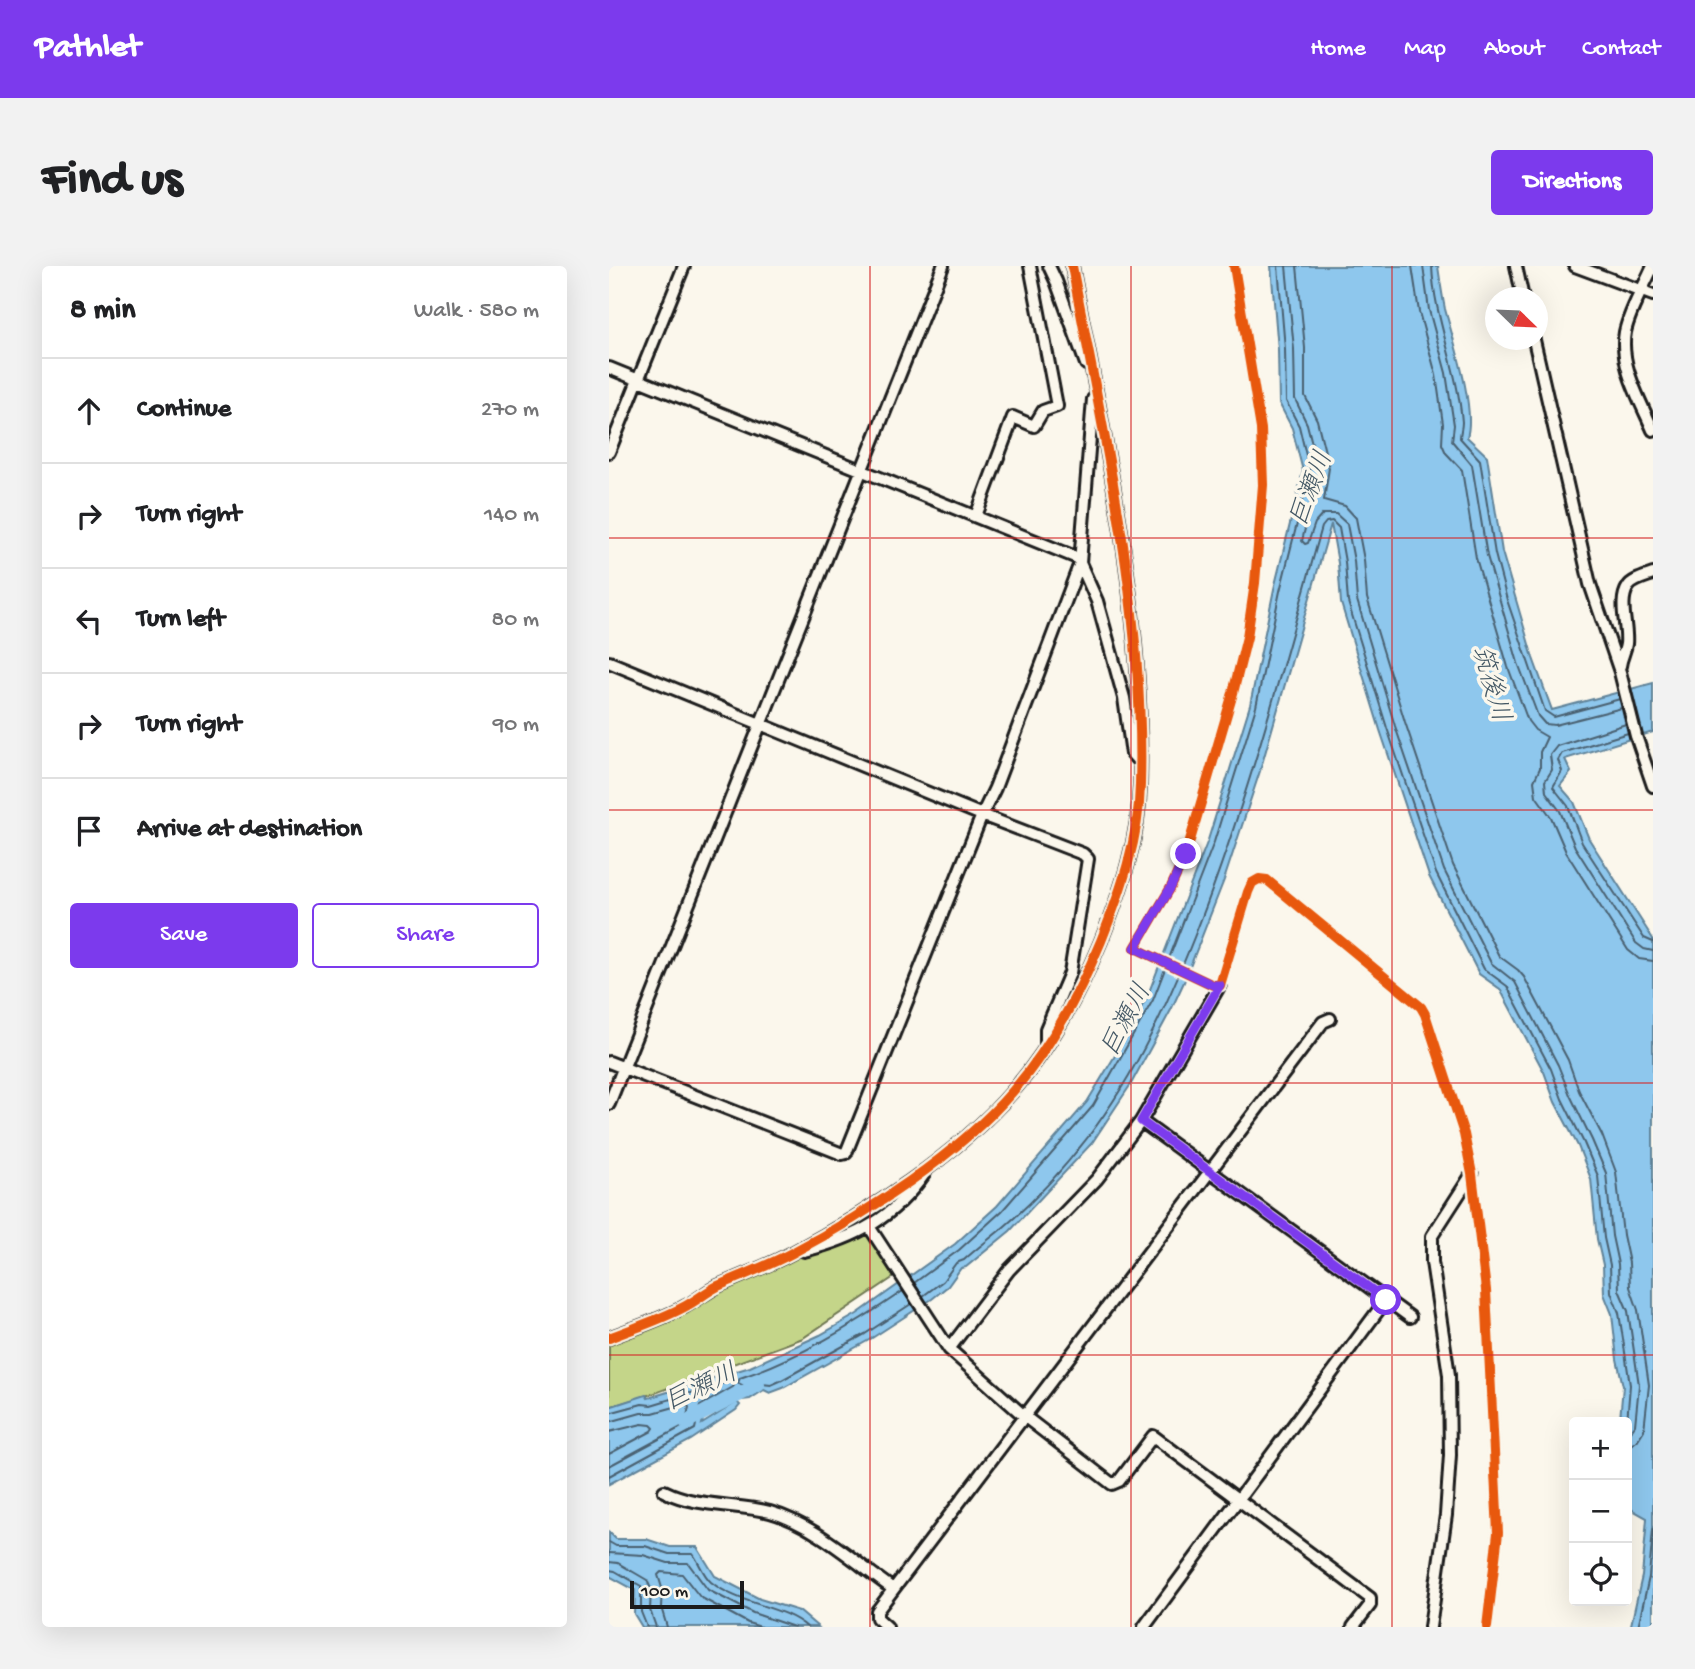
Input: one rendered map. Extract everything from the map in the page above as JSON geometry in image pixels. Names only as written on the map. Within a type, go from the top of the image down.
[{"type":"street","points":[[609,452],[684,266]]},
{"type":"street","points":[[609,1104],[943,266]]},
{"type":"street","points":[[976,516],[1013,417],[1034,426],[1044,411],[1056,406],[1030,266]]},
{"type":"street","points":[[609,1062],[842,1154],[846,1153],[995,788],[1080,561],[1093,380],[1049,266]]},
{"type":"street","points":[[609,1338],[683,1308],[715,1288],[790,1255],[868,1211],[957,1145],[998,1107],[1039,1057],[1076,996],[1123,881],[1134,839],[1140,764],[1137,653],[1129,583],[1072,266]]},
{"type":"street","points":[[1516,266],[1521,287]]},
{"type":"street","points":[[1575,266],[1653,295]]},
{"type":"street","points":[[1653,266],[1626,330],[1624,349],[1631,379],[1653,430]]},
{"type":"street","points":[[1536,350],[1580,549],[1653,786]]},
{"type":"street","points":[[609,368],[976,516],[1080,561],[1097,601],[1124,698],[1132,754],[1140,764]]},
{"type":"street","points":[[1620,672],[1621,655],[1626,643],[1627,588],[1631,583],[1653,574]]},
{"type":"street","points":[[609,662],[982,815],[1083,853],[1088,859],[1070,973],[1047,1029],[1046,1044]]},
{"type":"street","points":[[949,1349],[1009,1270],[1097,1179],[1141,1121],[1220,985]]},
{"type":"street","points":[[887,1627],[876,1614],[893,1589],[1323,1022],[1331,1019]]},
{"type":"street","points":[[1141,1121],[1410,1317]]},
{"type":"street","points":[[790,1255],[826,1246],[870,1228],[911,1193],[930,1165]]},
{"type":"street","points":[[1430,1627],[1446,1515],[1450,1455],[1449,1375],[1432,1262],[1432,1236],[1472,1174]]},
{"type":"street","points":[[870,1228],[949,1349],[1024,1416],[1112,1484],[1119,1481],[1153,1436],[1370,1598],[1370,1605],[1353,1627]]},
{"type":"street","points":[[1144,1627],[1386,1300]]},
{"type":"street","points":[[664,1491],[691,1502],[736,1505],[793,1519],[893,1589]]},
{"type":"green space","points":[[867,1233],[894,1277],[803,1338],[655,1393],[609,1407],[609,1332],[790,1259]]},
{"type":"water","name":"筑後川","points":[[1271,266],[1438,266],[1445,309],[1466,392],[1469,424],[1467,437],[1487,456],[1502,552],[1533,658],[1552,710],[1653,683],[1653,732],[1565,759],[1571,772],[1560,786],[1574,802],[1589,839],[1653,939],[1653,1627],[1631,1625],[1642,1576],[1647,1518],[1632,1510],[1632,1417],[1620,1417],[1623,1386],[1612,1314],[1604,1294],[1603,1265],[1597,1239],[1591,1179],[1544,1072],[1500,989],[1479,974],[1429,876],[1341,603],[1331,524],[1260,771],[1224,880],[1171,1010],[1131,1084],[1092,1143],[1010,1231],[966,1267],[961,1268],[948,1286],[932,1299],[869,1340],[783,1388],[770,1393],[764,1390],[750,1399],[741,1400],[743,1390],[705,1410],[702,1424],[737,1402],[740,1405],[691,1440],[609,1484],[609,1407],[750,1367],[820,1335],[857,1314],[955,1244],[997,1206],[1087,1102],[1116,1054],[1147,997],[1208,840],[1250,705],[1274,589],[1303,471],[1292,428],[1279,403]]},
{"type":"water","points":[[609,1532],[616,1539],[646,1539],[670,1547],[697,1547],[715,1576],[760,1599],[799,1611],[818,1627],[642,1627],[634,1614],[635,1590],[609,1576]]},
{"type":"waterway","name":"巨瀬川","points":[[686,1422],[758,1385]]},
{"type":"cycle path","points":[[609,1338],[675,1312],[718,1286],[792,1253],[880,1201],[966,1138],[1013,1091],[1040,1056],[1074,1000],[1101,941],[1128,864],[1136,825],[1140,785],[1140,719],[1136,654],[1120,524],[1072,266]]},
{"type":"cycle path","points":[[1234,266],[1261,429],[1263,485],[1255,583],[1247,637],[1233,693],[1186,854],[1171,887],[1135,948],[1213,985],[1220,985],[1252,883],[1259,879],[1267,880],[1421,1007],[1425,1014],[1464,1134],[1472,1174],[1486,1290],[1498,1533],[1487,1627]]},
{"type":"route","points":[[1186,854],[1171,887],[1135,948],[1213,985],[1220,985],[1141,1121],[1386,1300]]}]
